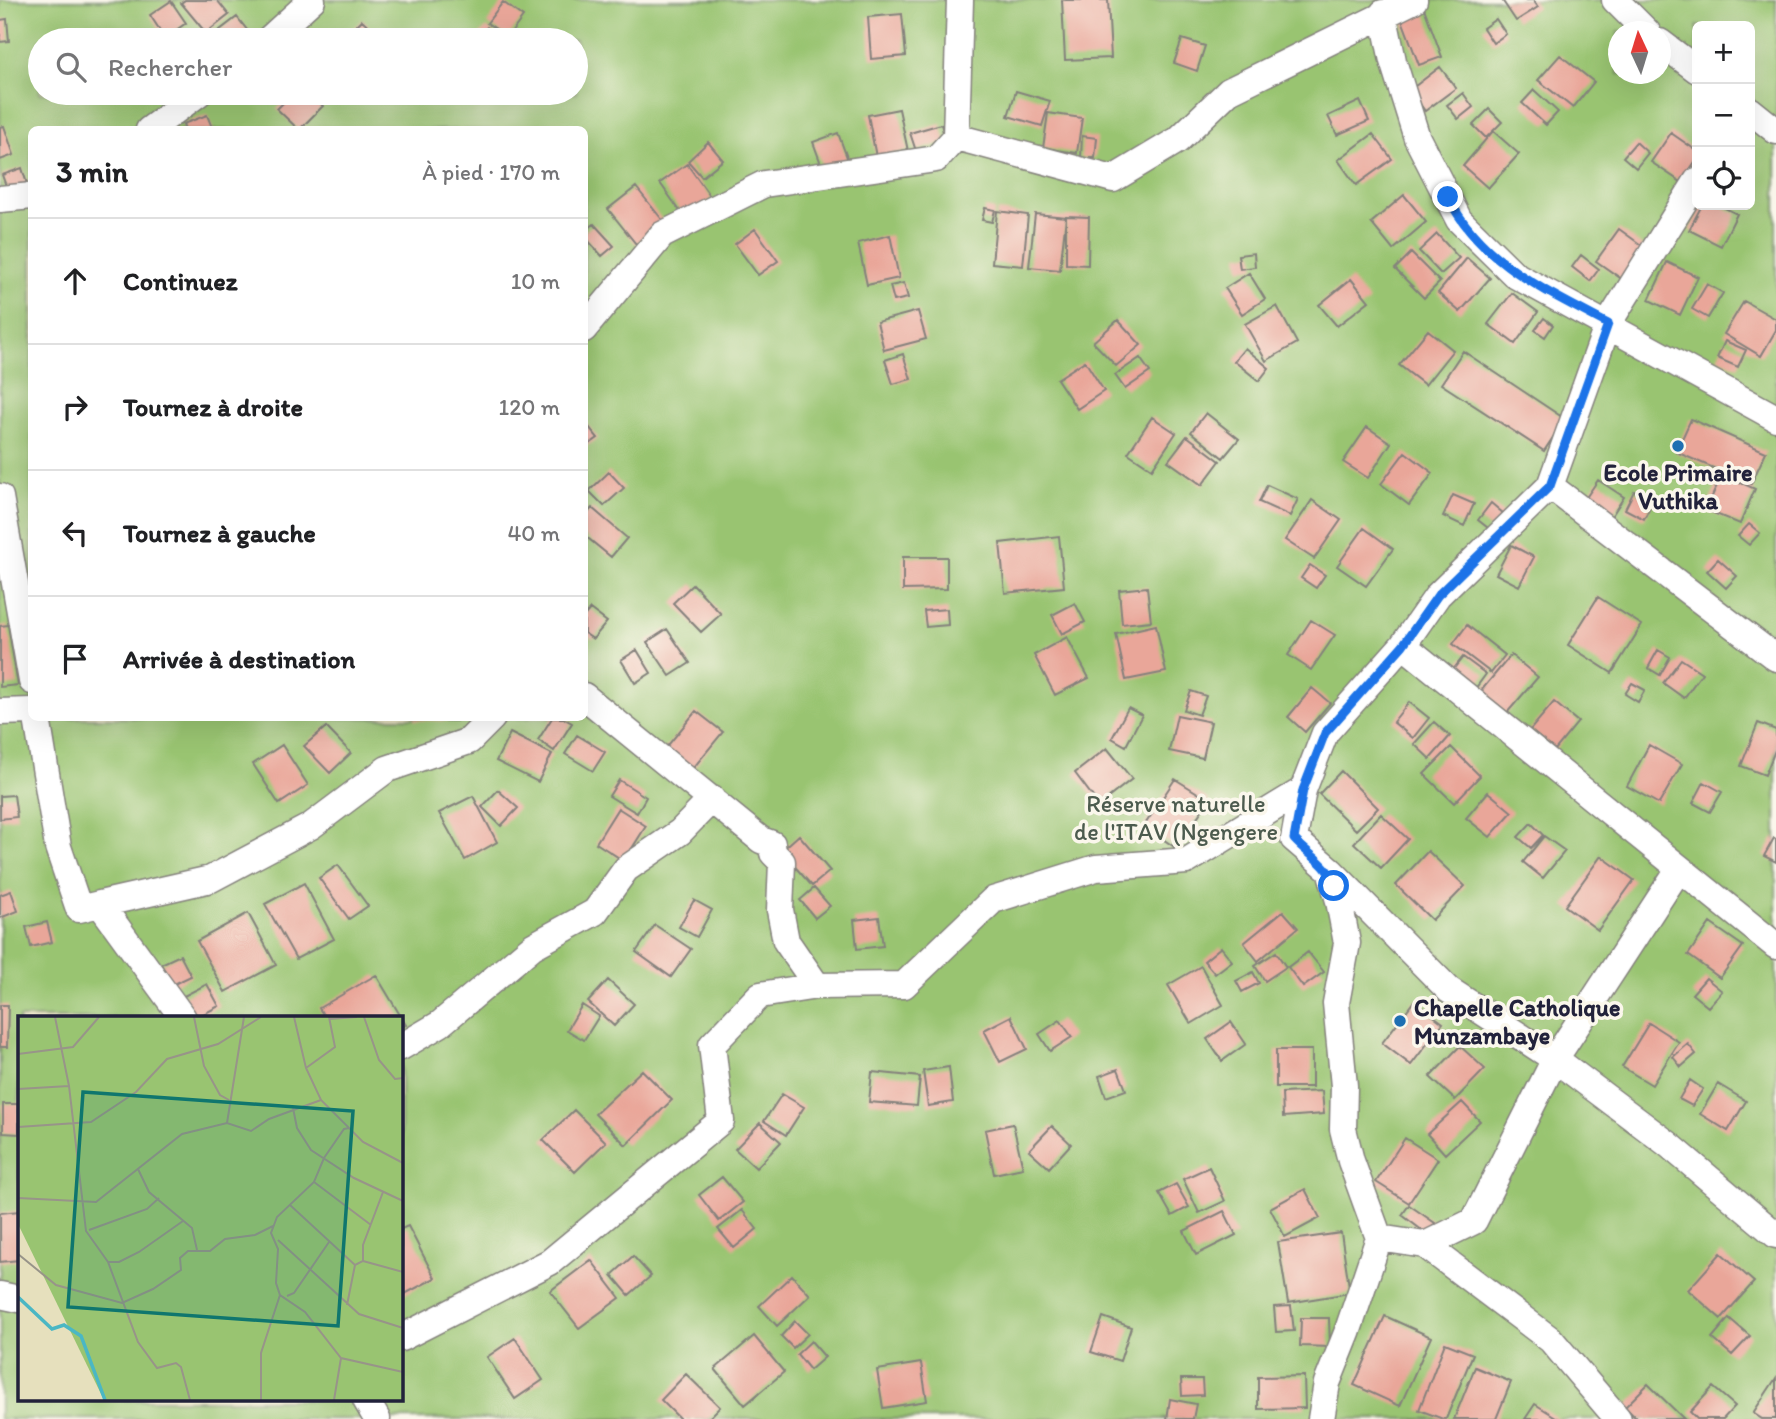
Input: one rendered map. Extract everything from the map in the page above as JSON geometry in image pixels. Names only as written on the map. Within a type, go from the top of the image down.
[{"type":"street","points":[[281,28],[312,0]]},
{"type":"street","points":[[588,324],[662,234],[764,184],[936,159],[956,137],[960,0]]},
{"type":"street","points":[[956,137],[1113,179],[1178,140],[1229,91],[1414,0]]},
{"type":"street","points":[[1615,0],[1636,21]]},
{"type":"street","points":[[1383,13],[1393,61],[1417,138],[1459,220],[1515,275],[1776,418]]},
{"type":"street","points":[[1671,50],[1692,66]]},
{"type":"street","points":[[154,126],[183,105]]},
{"type":"street","points":[[1692,189],[1608,324],[1550,486],[1438,595],[1403,645],[1325,733],[1303,790],[1294,839],[1330,870],[1449,990],[1555,1059],[1668,1144],[1776,1235]]},
{"type":"street","points":[[0,199],[28,196]]},
{"type":"street","points":[[1550,486],[1776,658]]},
{"type":"street","points":[[0,497],[28,658]]},
{"type":"street","points":[[1403,645],[1776,946]]},
{"type":"street","points":[[588,699],[761,840],[772,844],[773,853],[782,862],[780,911],[786,941],[817,986]]},
{"type":"street","points":[[0,712],[28,710]]},
{"type":"street","points":[[37,721],[58,847],[79,909],[211,879],[311,826],[387,769],[469,741],[489,721]]},
{"type":"street","points":[[402,1337],[550,1262],[640,1191],[721,1121],[712,1045],[760,995],[817,986],[904,985],[993,900],[1096,868],[1187,861],[1303,790]]},
{"type":"street","points":[[402,1046],[440,1024],[533,946],[595,912],[626,869],[680,832],[712,799]]},
{"type":"street","points":[[1425,1245],[1474,1221],[1555,1059],[1679,869]]},
{"type":"street","points":[[1321,1419],[1327,1383],[1347,1333],[1378,1238],[1343,1129],[1344,1086],[1336,1003],[1347,943],[1330,870]]},
{"type":"street","points":[[100,904],[182,1016]]},
{"type":"street","points":[[1378,1238],[1425,1245],[1551,1340],[1618,1419]]},
{"type":"street","points":[[0,1295],[18,1299]]},
{"type":"street","points":[[367,1402],[377,1419]]},
{"type":"green space","name":"Réserve naturelle de l'ITAV (Ngengere","points":[[0,0],[1776,0],[1776,1419],[0,1419]]},
{"type":"building","points":[[185,0],[217,0],[229,15],[212,28],[202,28],[181,3]]},
{"type":"building","points":[[1062,0],[1108,0],[1111,58],[1065,60]]},
{"type":"building","points":[[1502,0],[1533,0],[1538,7],[1516,21]]},
{"type":"building","points":[[171,1],[186,23],[179,28],[158,28],[150,15]]},
{"type":"building","points":[[503,2],[523,17],[515,28],[494,28],[487,23]]},
{"type":"building","points":[[1424,8],[1442,57],[1419,65],[1401,17]]},
{"type":"building","points":[[902,14],[906,56],[871,59],[868,17]]},
{"type":"building","points":[[237,17],[246,28],[223,28]]},
{"type":"building","points":[[7,19],[9,41],[0,42],[0,20]]},
{"type":"building","points":[[1496,19],[1506,34],[1493,43],[1483,28]]},
{"type":"building","points":[[362,20],[371,28],[354,28]]},
{"type":"building","points":[[1182,39],[1205,46],[1197,71],[1174,63]]},
{"type":"building","points":[[1560,55],[1594,82],[1573,108],[1538,80]]},
{"type":"building","points":[[1440,67],[1456,88],[1425,111],[1410,90]]},
{"type":"building","points":[[1534,90],[1558,112],[1546,125],[1522,103]]},
{"type":"building","points":[[1016,91],[1050,101],[1042,126],[1008,116]]},
{"type":"building","points":[[1463,93],[1473,107],[1458,119],[1447,105]]},
{"type":"building","points":[[1360,101],[1369,121],[1337,135],[1328,116]]},
{"type":"building","points":[[281,105],[323,106],[303,126],[295,126],[277,109]]},
{"type":"building","points":[[899,109],[908,151],[876,157],[868,115]]},
{"type":"building","points":[[1489,109],[1502,122],[1486,138],[1473,125]]},
{"type":"building","points":[[1048,113],[1082,118],[1077,153],[1043,148]]},
{"type":"building","points":[[207,115],[211,126],[184,126]]},
{"type":"building","points":[[941,124],[946,142],[916,151],[910,133]]},
{"type":"building","points":[[4,126],[14,155],[0,160],[0,127]]},
{"type":"building","points":[[1493,131],[1519,154],[1488,188],[1463,166]]},
{"type":"building","points":[[838,133],[849,163],[824,172],[813,142]]},
{"type":"building","points":[[1671,133],[1692,148],[1692,166],[1681,182],[1651,162]]},
{"type":"building","points":[[1373,134],[1392,159],[1356,185],[1338,160]]},
{"type":"building","points":[[1082,136],[1097,138],[1095,158],[1081,158]]},
{"type":"building","points":[[708,142],[723,160],[702,177],[688,161]]},
{"type":"building","points":[[1636,142],[1648,153],[1636,168],[1623,157]]},
{"type":"building","points":[[687,164],[712,199],[685,218],[660,183]]},
{"type":"building","points":[[22,168],[28,187],[9,194],[2,175]]},
{"type":"building","points":[[636,187],[664,222],[636,244],[608,209]]},
{"type":"building","points":[[1404,195],[1426,222],[1393,250],[1371,223]]},
{"type":"building","points":[[985,208],[995,210],[992,222],[982,220]]},
{"type":"building","points":[[1699,210],[1729,210],[1737,214],[1721,246],[1689,230]]},
{"type":"building","points":[[997,211],[1028,215],[1023,266],[992,263]]},
{"type":"building","points":[[1035,214],[1066,217],[1060,270],[1029,267]]},
{"type":"building","points":[[1066,216],[1089,217],[1088,265],[1066,264]]},
{"type":"building","points":[[594,224],[614,246],[602,256],[588,240],[588,229]]},
{"type":"building","points":[[755,229],[778,261],[758,275],[735,244]]},
{"type":"building","points":[[1619,229],[1648,250],[1626,282],[1596,261]]},
{"type":"building","points":[[1437,234],[1459,258],[1441,274],[1419,251]]},
{"type":"building","points":[[890,235],[899,278],[867,285],[858,243]]},
{"type":"building","points":[[1254,253],[1255,267],[1240,269],[1238,255]]},
{"type":"building","points":[[1411,253],[1440,282],[1424,298],[1395,269]]},
{"type":"building","points":[[1581,255],[1599,269],[1590,281],[1572,267]]},
{"type":"building","points":[[1467,258],[1490,278],[1460,312],[1438,293]]},
{"type":"building","points":[[1667,262],[1698,277],[1680,315],[1649,300]]},
{"type":"building","points":[[1249,273],[1265,299],[1242,314],[1225,288]]},
{"type":"building","points":[[1351,279],[1369,301],[1337,326],[1319,305]]},
{"type":"building","points":[[904,283],[908,298],[894,301],[890,286]]},
{"type":"building","points":[[1707,284],[1723,293],[1708,318],[1692,309]]},
{"type":"building","points":[[1512,293],[1538,312],[1515,344],[1488,324]]},
{"type":"building","points":[[1744,301],[1776,319],[1776,330],[1761,356],[1724,334]]},
{"type":"building","points":[[1277,306],[1297,343],[1266,361],[1245,324]]},
{"type":"building","points":[[918,311],[926,339],[884,350],[877,322]]},
{"type":"building","points":[[1544,318],[1553,325],[1545,337],[1535,330]]},
{"type":"building","points":[[1118,320],[1141,345],[1116,366],[1093,342]]},
{"type":"building","points":[[1428,330],[1453,350],[1425,385],[1399,365]]},
{"type":"building","points":[[1725,341],[1746,350],[1738,367],[1717,358]]},
{"type":"building","points":[[1245,348],[1269,368],[1259,381],[1234,361]]},
{"type":"building","points":[[1463,351],[1565,419],[1544,451],[1441,384]]},
{"type":"building","points":[[903,354],[911,379],[893,384],[885,360]]},
{"type":"building","points":[[1140,358],[1150,372],[1125,389],[1115,375]]},
{"type":"building","points":[[1085,361],[1104,391],[1077,409],[1057,379]]},
{"type":"building","points":[[1206,413],[1239,439],[1223,458],[1191,432]]},
{"type":"building","points":[[1152,417],[1176,433],[1152,469],[1128,453]]},
{"type":"building","points":[[1691,419],[1766,452],[1751,484],[1676,452]]},
{"type":"building","points":[[588,426],[598,438],[588,445]]},
{"type":"building","points":[[1367,427],[1391,443],[1368,478],[1343,462]]},
{"type":"building","points":[[1187,436],[1220,461],[1202,485],[1168,461]]},
{"type":"building","points":[[1405,452],[1433,473],[1409,505],[1381,484]]},
{"type":"building","points":[[609,472],[624,488],[604,506],[589,491]]},
{"type":"building","points":[[1722,474],[1755,489],[1740,524],[1706,510]]},
{"type":"building","points":[[1598,480],[1624,497],[1607,523],[1581,505]]},
{"type":"building","points":[[1267,485],[1298,499],[1290,516],[1259,502]]},
{"type":"building","points":[[1634,491],[1653,501],[1644,519],[1625,509]]},
{"type":"building","points":[[1453,495],[1474,504],[1464,526],[1443,516]]},
{"type":"building","points":[[1312,500],[1341,520],[1314,559],[1285,540]]},
{"type":"building","points":[[1491,503],[1504,514],[1492,531],[1478,520]]},
{"type":"building","points":[[592,508],[627,538],[611,557],[588,538],[588,512]]},
{"type":"building","points":[[1749,524],[1760,533],[1749,545],[1738,536]]},
{"type":"building","points":[[1364,528],[1393,549],[1366,586],[1337,566]]},
{"type":"building","points":[[1059,536],[1064,587],[1005,593],[1000,543]]},
{"type":"building","points":[[1511,545],[1534,557],[1519,586],[1496,574]]},
{"type":"building","points":[[903,557],[947,557],[947,589],[903,590]]},
{"type":"building","points":[[1718,559],[1737,576],[1726,588],[1707,571]]},
{"type":"building","points":[[1310,565],[1325,575],[1316,588],[1301,578]]},
{"type":"building","points":[[693,584],[721,614],[701,632],[673,603]]},
{"type":"building","points":[[1147,587],[1151,621],[1122,624],[1119,590]]},
{"type":"building","points":[[1598,597],[1642,625],[1612,673],[1568,645]]},
{"type":"building","points":[[1075,603],[1085,622],[1062,634],[1052,615]]},
{"type":"building","points":[[590,609],[607,622],[593,639],[588,636]]},
{"type":"building","points":[[947,609],[948,625],[926,627],[924,611]]},
{"type":"building","points":[[1311,620],[1335,635],[1311,670],[1288,655]]},
{"type":"building","points":[[8,625],[18,685],[0,687],[0,626]]},
{"type":"building","points":[[1156,625],[1166,672],[1126,680],[1116,634]]},
{"type":"building","points":[[1467,625],[1505,655],[1491,673],[1453,644]]},
{"type":"building","points":[[667,629],[690,663],[670,676],[647,642]]},
{"type":"building","points":[[1067,637],[1089,678],[1055,695],[1034,655]]},
{"type":"building","points":[[637,650],[651,673],[635,683],[621,660]]},
{"type":"building","points":[[1658,650],[1670,657],[1660,675],[1648,668]]},
{"type":"building","points":[[1511,655],[1538,677],[1506,714],[1480,692]]},
{"type":"building","points":[[1463,657],[1486,674],[1475,689],[1452,671]]},
{"type":"building","points":[[1681,659],[1702,673],[1684,698],[1663,683]]},
{"type":"building","points":[[1632,683],[1645,690],[1638,702],[1625,694]]},
{"type":"building","points":[[1312,688],[1330,703],[1305,732],[1288,717]]},
{"type":"building","points":[[1191,691],[1206,696],[1199,715],[1184,710]]},
{"type":"building","points":[[1409,702],[1429,718],[1413,738],[1393,722]]},
{"type":"building","points":[[1554,702],[1578,722],[1555,750],[1530,730]]},
{"type":"building","points":[[1128,708],[1142,715],[1126,746],[1112,738]]},
{"type":"building","points":[[696,711],[723,732],[690,772],[664,750]]},
{"type":"building","points":[[1177,715],[1211,722],[1203,758],[1169,751]]},
{"type":"building","points":[[550,721],[572,723],[554,751],[538,740]]},
{"type":"building","points":[[1434,722],[1450,736],[1430,759],[1414,744]]},
{"type":"building","points":[[1758,723],[1776,730],[1776,748],[1765,775],[1741,766]]},
{"type":"building","points":[[326,727],[351,753],[330,773],[304,746]]},
{"type":"building","points":[[510,733],[552,754],[538,782],[496,761]]},
{"type":"building","points":[[577,735],[605,752],[593,771],[565,754]]},
{"type":"building","points":[[282,745],[308,785],[279,804],[253,764]]},
{"type":"building","points":[[1649,745],[1682,764],[1659,804],[1627,786]]},
{"type":"building","points":[[1451,747],[1480,776],[1454,803],[1424,774]]},
{"type":"building","points":[[1107,748],[1132,779],[1099,805],[1075,773]]},
{"type":"building","points":[[1341,771],[1378,808],[1356,830],[1319,794]]},
{"type":"building","points":[[1175,779],[1209,800],[1176,848],[1144,826]]},
{"type":"building","points":[[619,780],[646,797],[637,813],[609,796]]},
{"type":"building","points":[[1704,782],[1722,792],[1710,812],[1693,803]]},
{"type":"building","points":[[498,790],[518,808],[501,826],[482,807]]},
{"type":"building","points":[[1488,792],[1512,812],[1490,837],[1466,818]]},
{"type":"building","points":[[14,795],[17,817],[0,819],[0,796]]},
{"type":"building","points":[[473,796],[497,842],[465,860],[439,813]]},
{"type":"building","points":[[618,808],[646,826],[624,861],[596,843]]},
{"type":"building","points":[[1381,814],[1408,839],[1381,868],[1354,843]]},
{"type":"building","points":[[1531,823],[1543,835],[1531,848],[1518,837]]},
{"type":"building","points":[[799,835],[830,871],[812,886],[781,851]]},
{"type":"building","points":[[1544,836],[1565,851],[1543,878],[1523,862]]},
{"type":"building","points":[[1774,838],[1776,839],[1776,862],[1764,856]]},
{"type":"building","points":[[1428,851],[1465,886],[1432,920],[1396,885]]},
{"type":"building","points":[[1601,856],[1634,880],[1598,930],[1565,906]]},
{"type":"building","points":[[338,865],[368,906],[349,919],[319,878]]},
{"type":"building","points":[[304,883],[334,939],[296,959],[265,904]]},
{"type":"building","points":[[814,888],[830,906],[815,918],[800,900]]},
{"type":"building","points":[[11,891],[18,911],[0,918],[0,895]]},
{"type":"building","points":[[694,900],[712,910],[697,937],[679,927]]},
{"type":"building","points":[[1283,911],[1298,928],[1258,961],[1244,943]]},
{"type":"building","points":[[248,913],[276,965],[225,992],[197,941]]},
{"type":"building","points":[[879,917],[883,946],[857,949],[854,920]]},
{"type":"building","points":[[47,922],[52,942],[31,947],[26,927]]},
{"type":"building","points":[[1710,923],[1743,946],[1720,978],[1688,955]]},
{"type":"building","points":[[655,925],[691,949],[671,977],[636,952]]},
{"type":"building","points":[[1221,947],[1232,961],[1215,974],[1204,961]]},
{"type":"building","points":[[1276,952],[1286,967],[1265,981],[1255,966]]},
{"type":"building","points":[[1308,952],[1324,972],[1303,987],[1288,967]]},
{"type":"building","points":[[180,955],[191,976],[172,985],[161,964]]},
{"type":"building","points":[[1201,966],[1223,1005],[1191,1024],[1168,985]]},
{"type":"building","points":[[1253,972],[1259,983],[1242,992],[1236,981]]},
{"type":"building","points":[[376,975],[401,1016],[324,1016],[319,1008]]},
{"type":"building","points":[[1706,978],[1722,991],[1708,1007],[1692,994]]},
{"type":"building","points":[[608,980],[634,1004],[614,1026],[588,1002]]},
{"type":"building","points":[[207,984],[219,1006],[200,1016],[185,1016],[176,1000]]},
{"type":"building","points":[[1414,1001],[1443,1023],[1411,1065],[1382,1043]]},
{"type":"building","points":[[0,1005],[8,1005],[7,1047],[0,1047]]},
{"type":"building","points":[[582,1005],[599,1016],[584,1040],[567,1030]]},
{"type":"building","points":[[1011,1016],[1027,1049],[1000,1062],[984,1030]]},
{"type":"building","points":[[1060,1020],[1072,1037],[1050,1051],[1039,1034]]},
{"type":"building","points":[[1231,1022],[1246,1044],[1222,1061],[1207,1039]]},
{"type":"building","points":[[1649,1023],[1679,1042],[1652,1085],[1622,1067]]},
{"type":"building","points":[[1688,1044],[1696,1054],[1681,1067],[1673,1057]]},
{"type":"building","points":[[1460,1046],[1485,1069],[1455,1100],[1430,1077]]},
{"type":"building","points":[[1276,1050],[1312,1050],[1312,1087],[1276,1087]]},
{"type":"building","points":[[949,1067],[953,1102],[928,1106],[923,1071]]},
{"type":"building","points":[[1118,1069],[1126,1090],[1106,1097],[1099,1076]]},
{"type":"building","points":[[642,1070],[672,1100],[626,1145],[595,1114]]},
{"type":"building","points":[[872,1072],[920,1077],[917,1106],[869,1102]]},
{"type":"building","points":[[1690,1080],[1703,1089],[1692,1106],[1679,1099]]},
{"type":"building","points":[[1718,1084],[1746,1101],[1728,1131],[1700,1114]]},
{"type":"building","points":[[1322,1091],[1324,1114],[1283,1117],[1282,1093]]},
{"type":"building","points":[[782,1094],[804,1107],[786,1135],[764,1121]]},
{"type":"building","points":[[1462,1102],[1480,1121],[1445,1154],[1427,1134]]},
{"type":"building","points":[[3,1104],[18,1104],[18,1134],[3,1133]]},
{"type":"building","points":[[574,1110],[606,1142],[575,1172],[543,1140]]},
{"type":"building","points":[[760,1123],[781,1142],[756,1168],[735,1149]]},
{"type":"building","points":[[1013,1124],[1023,1168],[994,1174],[985,1130]]},
{"type":"building","points":[[1052,1126],[1071,1144],[1049,1168],[1029,1150]]},
{"type":"building","points":[[1405,1138],[1438,1159],[1409,1203],[1376,1182]]},
{"type":"building","points":[[1209,1167],[1225,1201],[1199,1213],[1183,1179]]},
{"type":"building","points":[[722,1177],[743,1202],[719,1221],[699,1195]]},
{"type":"building","points":[[1176,1184],[1189,1207],[1172,1216],[1159,1193]]},
{"type":"building","points":[[1305,1189],[1320,1218],[1285,1237],[1270,1208]]},
{"type":"building","points":[[1409,1205],[1435,1223],[1427,1234],[1402,1215]]},
{"type":"building","points":[[742,1210],[757,1229],[734,1248],[718,1229]]},
{"type":"building","points":[[18,1211],[18,1260],[0,1262],[0,1213]]},
{"type":"building","points":[[1224,1211],[1236,1235],[1196,1255],[1184,1231]]},
{"type":"building","points":[[408,1226],[435,1278],[402,1295],[402,1229]]},
{"type":"building","points":[[1341,1233],[1350,1293],[1288,1303],[1278,1242]]},
{"type":"building","points":[[1721,1253],[1754,1282],[1721,1319],[1688,1290]]},
{"type":"building","points":[[633,1256],[651,1276],[629,1295],[612,1275]]},
{"type":"building","points":[[591,1260],[620,1298],[579,1328],[550,1291]]},
{"type":"building","points":[[792,1275],[810,1295],[777,1326],[759,1306]]},
{"type":"building","points":[[1291,1306],[1294,1331],[1276,1332],[1274,1307]]},
{"type":"building","points":[[1385,1316],[1431,1337],[1400,1406],[1354,1385]]},
{"type":"building","points":[[1103,1317],[1131,1327],[1120,1361],[1091,1352]]},
{"type":"building","points":[[1301,1318],[1329,1318],[1330,1347],[1300,1346]]},
{"type":"building","points":[[1729,1318],[1750,1336],[1732,1355],[1712,1338]]},
{"type":"building","points":[[795,1321],[808,1334],[793,1348],[781,1336]]},
{"type":"building","points":[[754,1336],[784,1372],[745,1405],[715,1369]]},
{"type":"building","points":[[515,1338],[543,1380],[515,1399],[487,1357]]},
{"type":"building","points":[[811,1341],[825,1357],[810,1370],[797,1354]]},
{"type":"building","points":[[1445,1343],[1473,1354],[1446,1419],[1443,1419],[1419,1410]]},
{"type":"building","points":[[921,1363],[927,1401],[883,1408],[877,1370]]},
{"type":"building","points":[[1475,1367],[1511,1382],[1496,1419],[1454,1419]]},
{"type":"building","points":[[686,1374],[720,1407],[708,1419],[680,1419],[661,1400]]},
{"type":"building","points":[[1304,1376],[1305,1408],[1258,1409],[1258,1377]]},
{"type":"building","points":[[1776,1378],[1776,1419],[1762,1419],[1753,1413]]},
{"type":"building","points":[[1181,1379],[1202,1379],[1203,1395],[1182,1396]]},
{"type":"building","points":[[1648,1384],[1684,1419],[1637,1419],[1625,1407]]},
{"type":"building","points":[[1713,1387],[1735,1406],[1723,1419],[1697,1419],[1690,1412]]},
{"type":"building","points":[[1170,1399],[1196,1404],[1193,1419],[1167,1419]]},
{"type":"building","points":[[1535,1404],[1559,1419],[1525,1419]]},
{"type":"place","name":"Ecole Primaire Vuthika","points":[[1678,446]]},
{"type":"place","name":"Chapelle Catholique Munzambaye","points":[[1400,1021]]},
{"type":"route","points":[[1334,886],[1330,870],[1294,839],[1303,790],[1325,733],[1403,645],[1438,595],[1550,486],[1608,324],[1515,275],[1459,220],[1448,197]]}]
